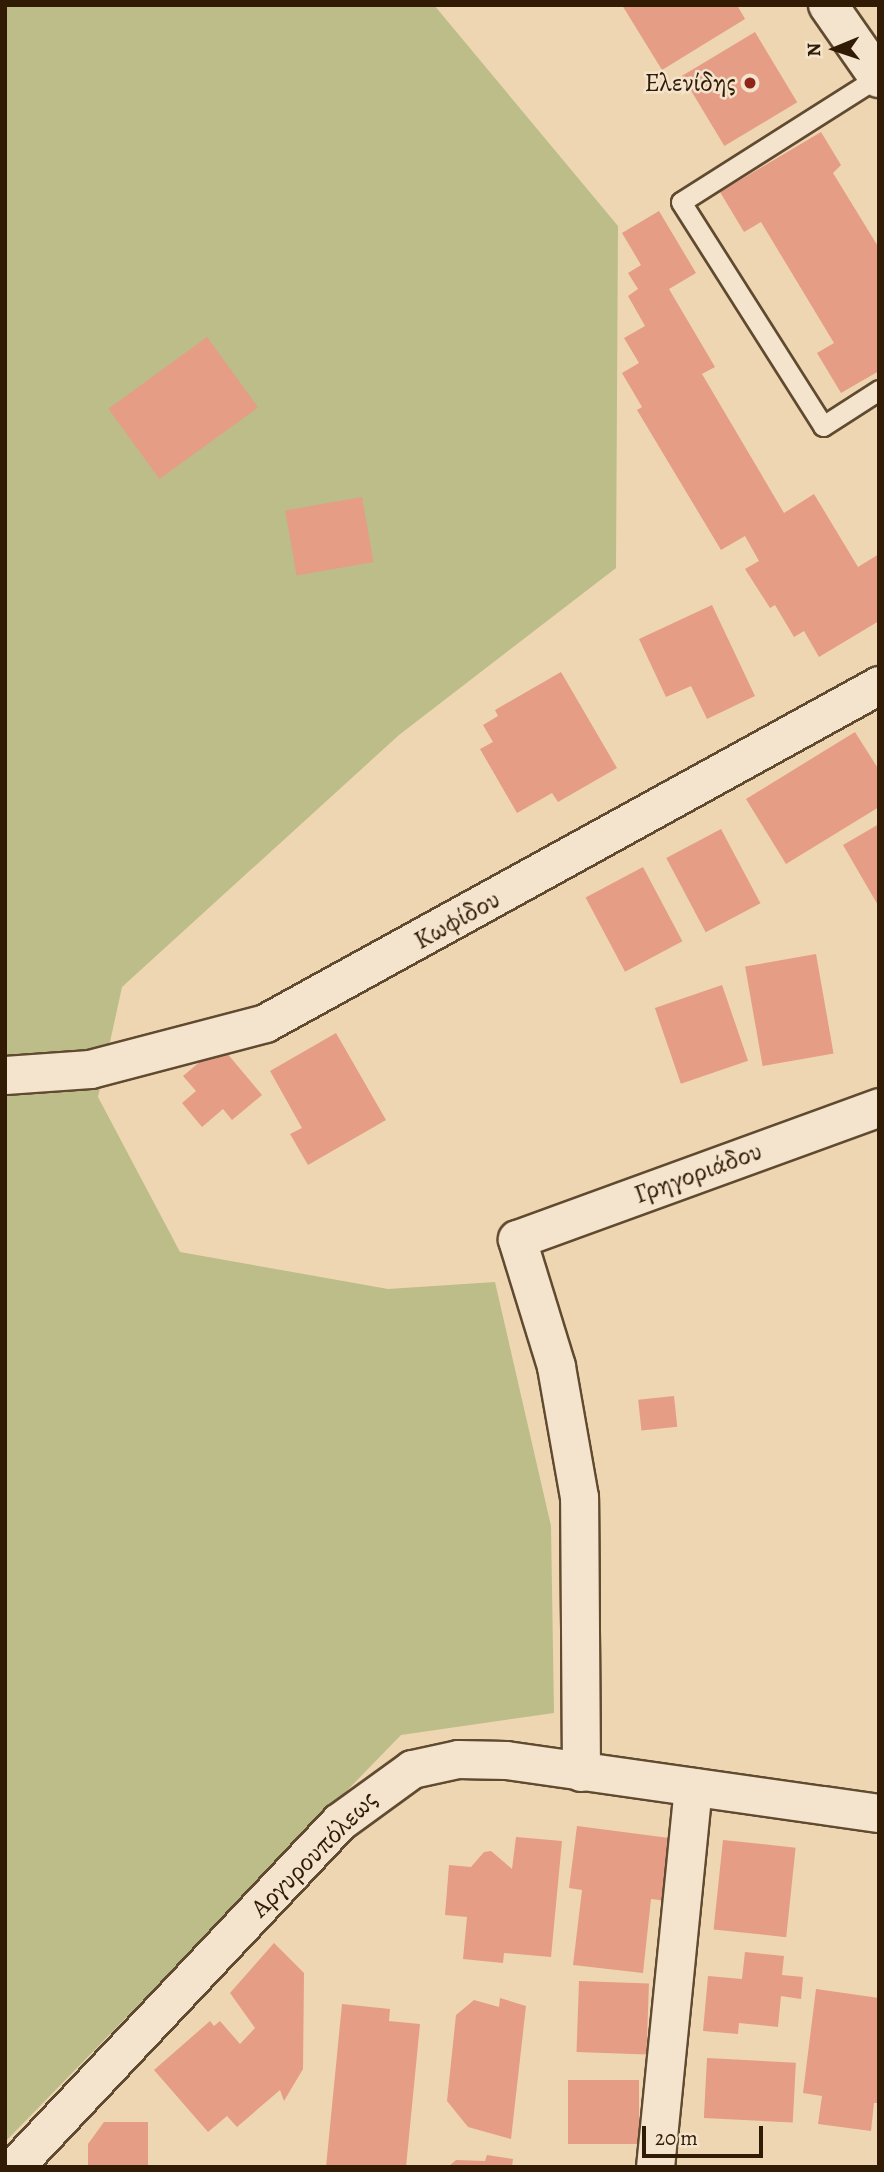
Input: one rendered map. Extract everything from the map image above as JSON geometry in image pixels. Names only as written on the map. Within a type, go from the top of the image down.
[{"type":"main road","points":[[828,5],[878,77]]},
{"type":"street","name":"Κωφίδου","points":[[5,1075],[90,1069],[265,1023],[879,685]]},
{"type":"street","name":"Γρηγοριάδου","points":[[581,1772],[579,1497],[556,1366],[517,1239],[879,1107]]},
{"type":"street","name":"Αργυρουπόλεως","points":[[14,2167],[339,1822],[392,1780],[428,1764],[483,1758],[879,1813]]},
{"type":"street","points":[[655,2167],[693,1787]]},
{"type":"lane","points":[[878,77],[681,202],[823,426],[879,390]]},
{"type":"green space","points":[[5,5],[434,5],[618,226],[616,568],[399,735],[122,987],[98,1097],[180,1252],[388,1289],[495,1282],[551,1526],[554,1713],[401,1735],[5,2142]]},
{"type":"building","points":[[622,5],[737,5],[745,19],[662,70]]},
{"type":"building","points":[[755,32],[797,102],[724,146],[682,76]]},
{"type":"building","points":[[821,132],[841,165],[833,173],[879,248],[879,371],[841,393],[817,353],[834,343],[761,222],[744,232],[720,192]]},
{"type":"building","points":[[659,211],[696,273],[669,289],[715,367],[702,374],[784,513],[814,494],[858,567],[879,554],[879,621],[819,657],[804,631],[794,637],[775,605],[770,608],[745,569],[759,561],[745,536],[721,550],[637,410],[642,407],[622,373],[639,363],[624,338],[645,326],[628,296],[638,289],[628,273],[641,265],[622,233]]},
{"type":"building","points":[[207,337],[258,407],[159,479],[108,409]]},
{"type":"building","points":[[362,497],[373,562],[297,576],[285,511]]},
{"type":"building","points":[[712,605],[755,696],[707,719],[691,686],[666,697],[639,639]]},
{"type":"building","points":[[561,672],[617,768],[558,802],[552,793],[517,813],[480,749],[493,742],[483,725],[498,716],[495,710]]},
{"type":"building","points":[[855,732],[879,770],[879,807],[786,864],[746,799]]},
{"type":"building","points":[[879,824],[879,907],[843,845]]},
{"type":"building","points":[[721,829],[760,903],[706,932],[666,858]]},
{"type":"building","points":[[643,867],[682,941],[625,972],[586,898]]},
{"type":"building","points":[[816,954],[834,1053],[763,1066],[745,967]]},
{"type":"building","points":[[722,985],[748,1061],[681,1084],[655,1008]]},
{"type":"building","points":[[336,1033],[386,1120],[308,1165],[290,1134],[302,1128],[270,1071]]},
{"type":"building","points":[[220,1045],[262,1095],[232,1120],[223,1109],[202,1127],[182,1103],[196,1091],[183,1076]]},
{"type":"building","points":[[674,1396],[677,1427],[641,1431],[638,1400]]},
{"type":"building","points":[[577,1826],[677,1839],[669,1901],[651,1899],[643,1973],[573,1965],[582,1890],[569,1888]]},
{"type":"building","points":[[516,1837],[562,1841],[551,1957],[504,1953],[503,1963],[463,1959],[467,1917],[445,1915],[449,1865],[471,1867],[484,1852],[491,1851],[512,1869]]},
{"type":"building","points":[[723,1840],[796,1848],[786,1937],[714,1930]]},
{"type":"building","points":[[274,1943],[304,1973],[303,2069],[284,2101],[280,2090],[237,2127],[227,2116],[208,2132],[154,2070],[210,2021],[214,2026],[220,2021],[240,2044],[255,2028],[230,1993]]},
{"type":"building","points":[[745,1952],[784,1956],[782,1975],[803,1977],[801,1999],[781,1996],[778,2027],[739,2023],[738,2034],[703,2031],[708,1976],[742,1979]]},
{"type":"building","points":[[579,1981],[649,1983],[646,2054],[577,2052]]},
{"type":"building","points":[[816,1989],[879,1998],[879,2103],[874,2103],[871,2131],[818,2124],[822,2096],[803,2093]]},
{"type":"building","points":[[500,1998],[526,2006],[511,2139],[468,2127],[447,2101],[456,2015],[474,2000],[499,2007]]},
{"type":"building","points":[[342,2004],[390,2009],[389,2021],[420,2024],[406,2167],[326,2167]]},
{"type":"building","points":[[707,2058],[796,2063],[793,2123],[704,2118]]},
{"type":"building","points":[[568,2080],[639,2080],[639,2144],[568,2144]]},
{"type":"building","points":[[104,2122],[148,2122],[148,2167],[88,2167],[88,2144]]},
{"type":"building","points":[[487,2155],[513,2159],[512,2167],[448,2167],[456,2160],[485,2161]]},
{"type":"place","name":"Ελενίδης","points":[[750,83]]}]
